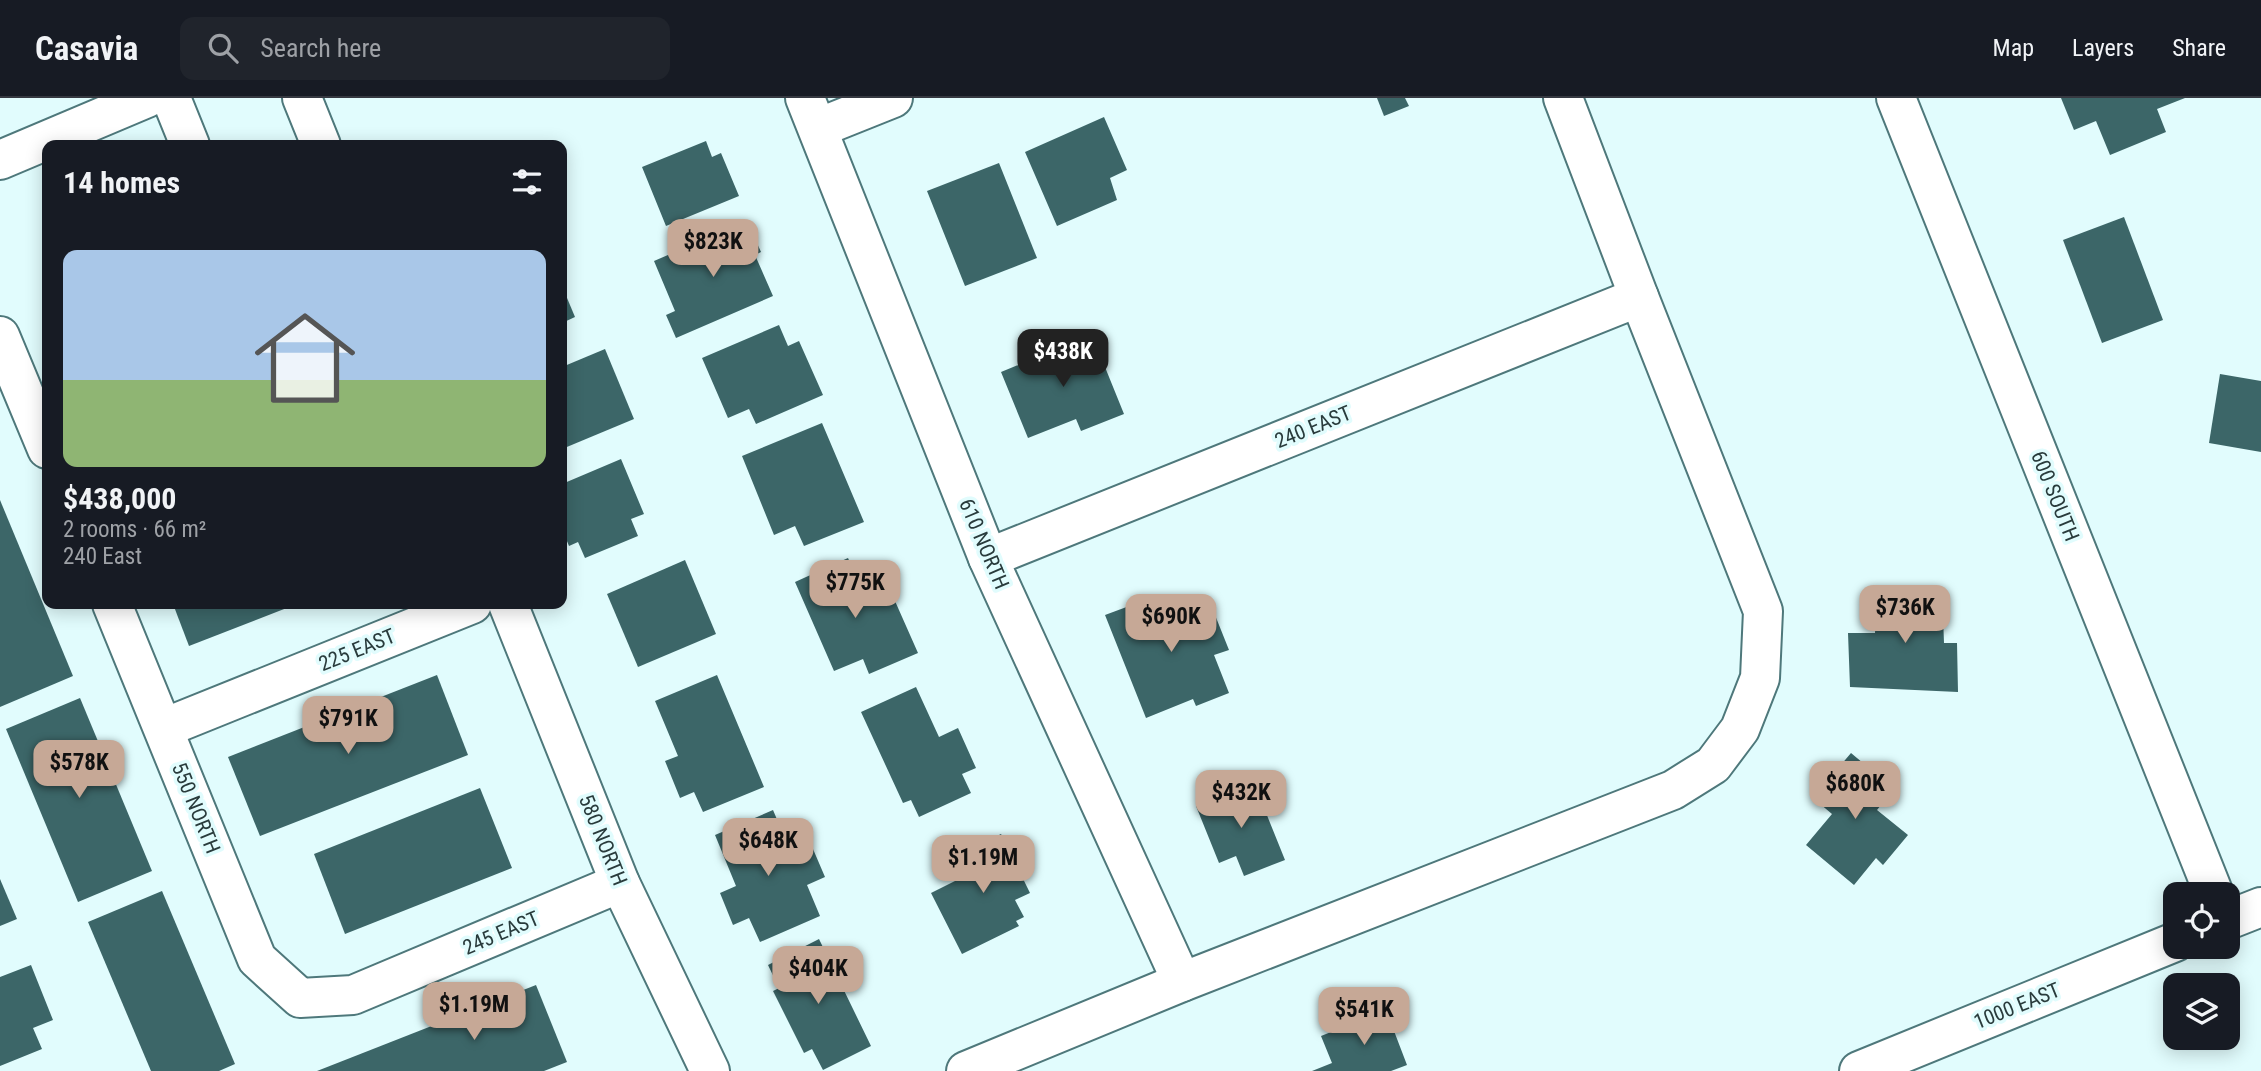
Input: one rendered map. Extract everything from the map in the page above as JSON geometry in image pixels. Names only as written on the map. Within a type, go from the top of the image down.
[{"type":"street","points":[[171,98],[188,140]]},
{"type":"street","points":[[302,98],[319,140]]},
{"type":"street","points":[[812,113],[893,98]]},
{"type":"street","points":[[966,1071],[1182,982],[1673,790],[1713,765],[1740,729],[1759,678],[1763,611],[1563,98]]},
{"type":"street","name":"600 SOUTH","points":[[1896,98],[2209,882]]},
{"type":"street","points":[[44,140],[128,102]]},
{"type":"street","name":"610 NORTH","points":[[812,113],[988,558],[1182,982]]},
{"type":"street","points":[[0,160],[42,141]]},
{"type":"street","name":"240 EAST","points":[[988,558],[1639,297]]},
{"type":"street","points":[[0,336],[42,437]]},
{"type":"street","name":"550 NORTH","points":[[114,609],[257,959],[300,998]]},
{"type":"street","name":"225 EAST","points":[[164,728],[460,609]]},
{"type":"street","name":"580 NORTH","points":[[510,609],[620,883],[710,1071]]},
{"type":"street","name":"245 EAST","points":[[300,998],[353,995],[620,883]]},
{"type":"street","points":[[2240,916],[2261,908]]},
{"type":"street","name":"1000 EAST","points":[[1858,1071],[2163,947]]},
{"type":"building","points":[[1377,98],[1405,98],[1409,106],[1384,116]]},
{"type":"building","points":[[2061,98],[2185,98],[2157,109],[2166,132],[2110,155],[2096,121],[2074,130]]},
{"type":"building","points":[[1104,117],[1127,170],[1110,178],[1117,200],[1057,226],[1025,152]]},
{"type":"building","points":[[706,141],[712,157],[721,153],[739,196],[666,226],[642,167]]},
{"type":"building","points":[[999,163],[1037,258],[965,286],[927,191]]},
{"type":"building","points":[[2124,217],[2163,320],[2102,343],[2063,240]]},
{"type":"building","points":[[747,221],[761,252],[755,255],[773,296],[676,338],[666,315],[675,311],[654,261]]},
{"type":"building","points":[[567,298],[575,317],[567,321]]},
{"type":"building","points":[[779,325],[788,346],[799,341],[823,395],[756,424],[749,409],[728,418],[702,358]]},
{"type":"building","points":[[1092,335],[1124,414],[1081,431],[1076,419],[1028,438],[1001,372]]},
{"type":"building","points":[[605,349],[634,419],[567,447],[567,365]]},
{"type":"building","points":[[2220,374],[2261,381],[2261,452],[2209,443]]},
{"type":"building","points":[[822,423],[864,522],[804,546],[795,526],[774,535],[742,456]]},
{"type":"building","points":[[621,459],[644,514],[631,519],[638,536],[585,558],[578,542],[569,546],[567,482]]},
{"type":"building","points":[[0,500],[42,601],[42,609],[45,609],[73,676],[0,707]]},
{"type":"building","points":[[848,558],[867,602],[891,592],[918,653],[869,674],[863,659],[834,671],[795,582]]},
{"type":"building","points":[[685,560],[716,634],[638,667],[607,594]]},
{"type":"building","points":[[1877,588],[1942,589],[1944,643],[1957,643],[1958,692],[1850,687],[1848,633],[1875,633]]},
{"type":"building","points":[[1209,600],[1229,650],[1214,655],[1229,693],[1196,706],[1193,699],[1146,718],[1105,615],[1140,602],[1146,616],[1177,603],[1183,610]]},
{"type":"building","points":[[175,609],[284,609],[189,646]]},
{"type":"building","points":[[437,675],[468,755],[260,836],[228,757]]},
{"type":"building","points":[[717,675],[764,787],[703,812],[694,792],[680,798],[665,761],[678,756],[655,701]]},
{"type":"building","points":[[916,687],[939,737],[958,728],[976,768],[962,774],[971,793],[919,817],[911,800],[903,803],[861,712]]},
{"type":"building","points":[[80,698],[152,871],[78,902],[6,729]]},
{"type":"building","points":[[1851,753],[1894,789],[1877,810],[1908,835],[1883,865],[1876,858],[1854,885],[1806,845],[1832,814],[1813,798]]},
{"type":"building","points":[[1254,783],[1285,860],[1244,876],[1236,856],[1219,863],[1196,806]]},
{"type":"building","points":[[480,788],[512,868],[345,934],[314,854]]},
{"type":"building","points":[[773,810],[793,857],[813,849],[825,877],[807,885],[820,916],[760,942],[749,918],[733,925],[720,893],[736,886],[715,835]]},
{"type":"building","points":[[1001,834],[1030,893],[1015,900],[1024,917],[1016,921],[1019,926],[962,954],[931,893],[965,876],[955,857]]},
{"type":"building","points":[[0,879],[17,919],[0,926]]},
{"type":"building","points":[[162,891],[235,1064],[219,1071],[151,1071],[88,922]]},
{"type":"building","points":[[819,939],[871,1046],[823,1070],[812,1049],[804,1053],[773,991],[779,988],[768,965]]},
{"type":"building","points":[[31,965],[53,1020],[33,1028],[42,1049],[0,1066],[0,977]]},
{"type":"building","points":[[536,985],[567,1062],[544,1071],[317,1071]]},
{"type":"building","points":[[1386,1010],[1407,1065],[1391,1071],[1312,1071],[1332,1063],[1321,1036]]}]
